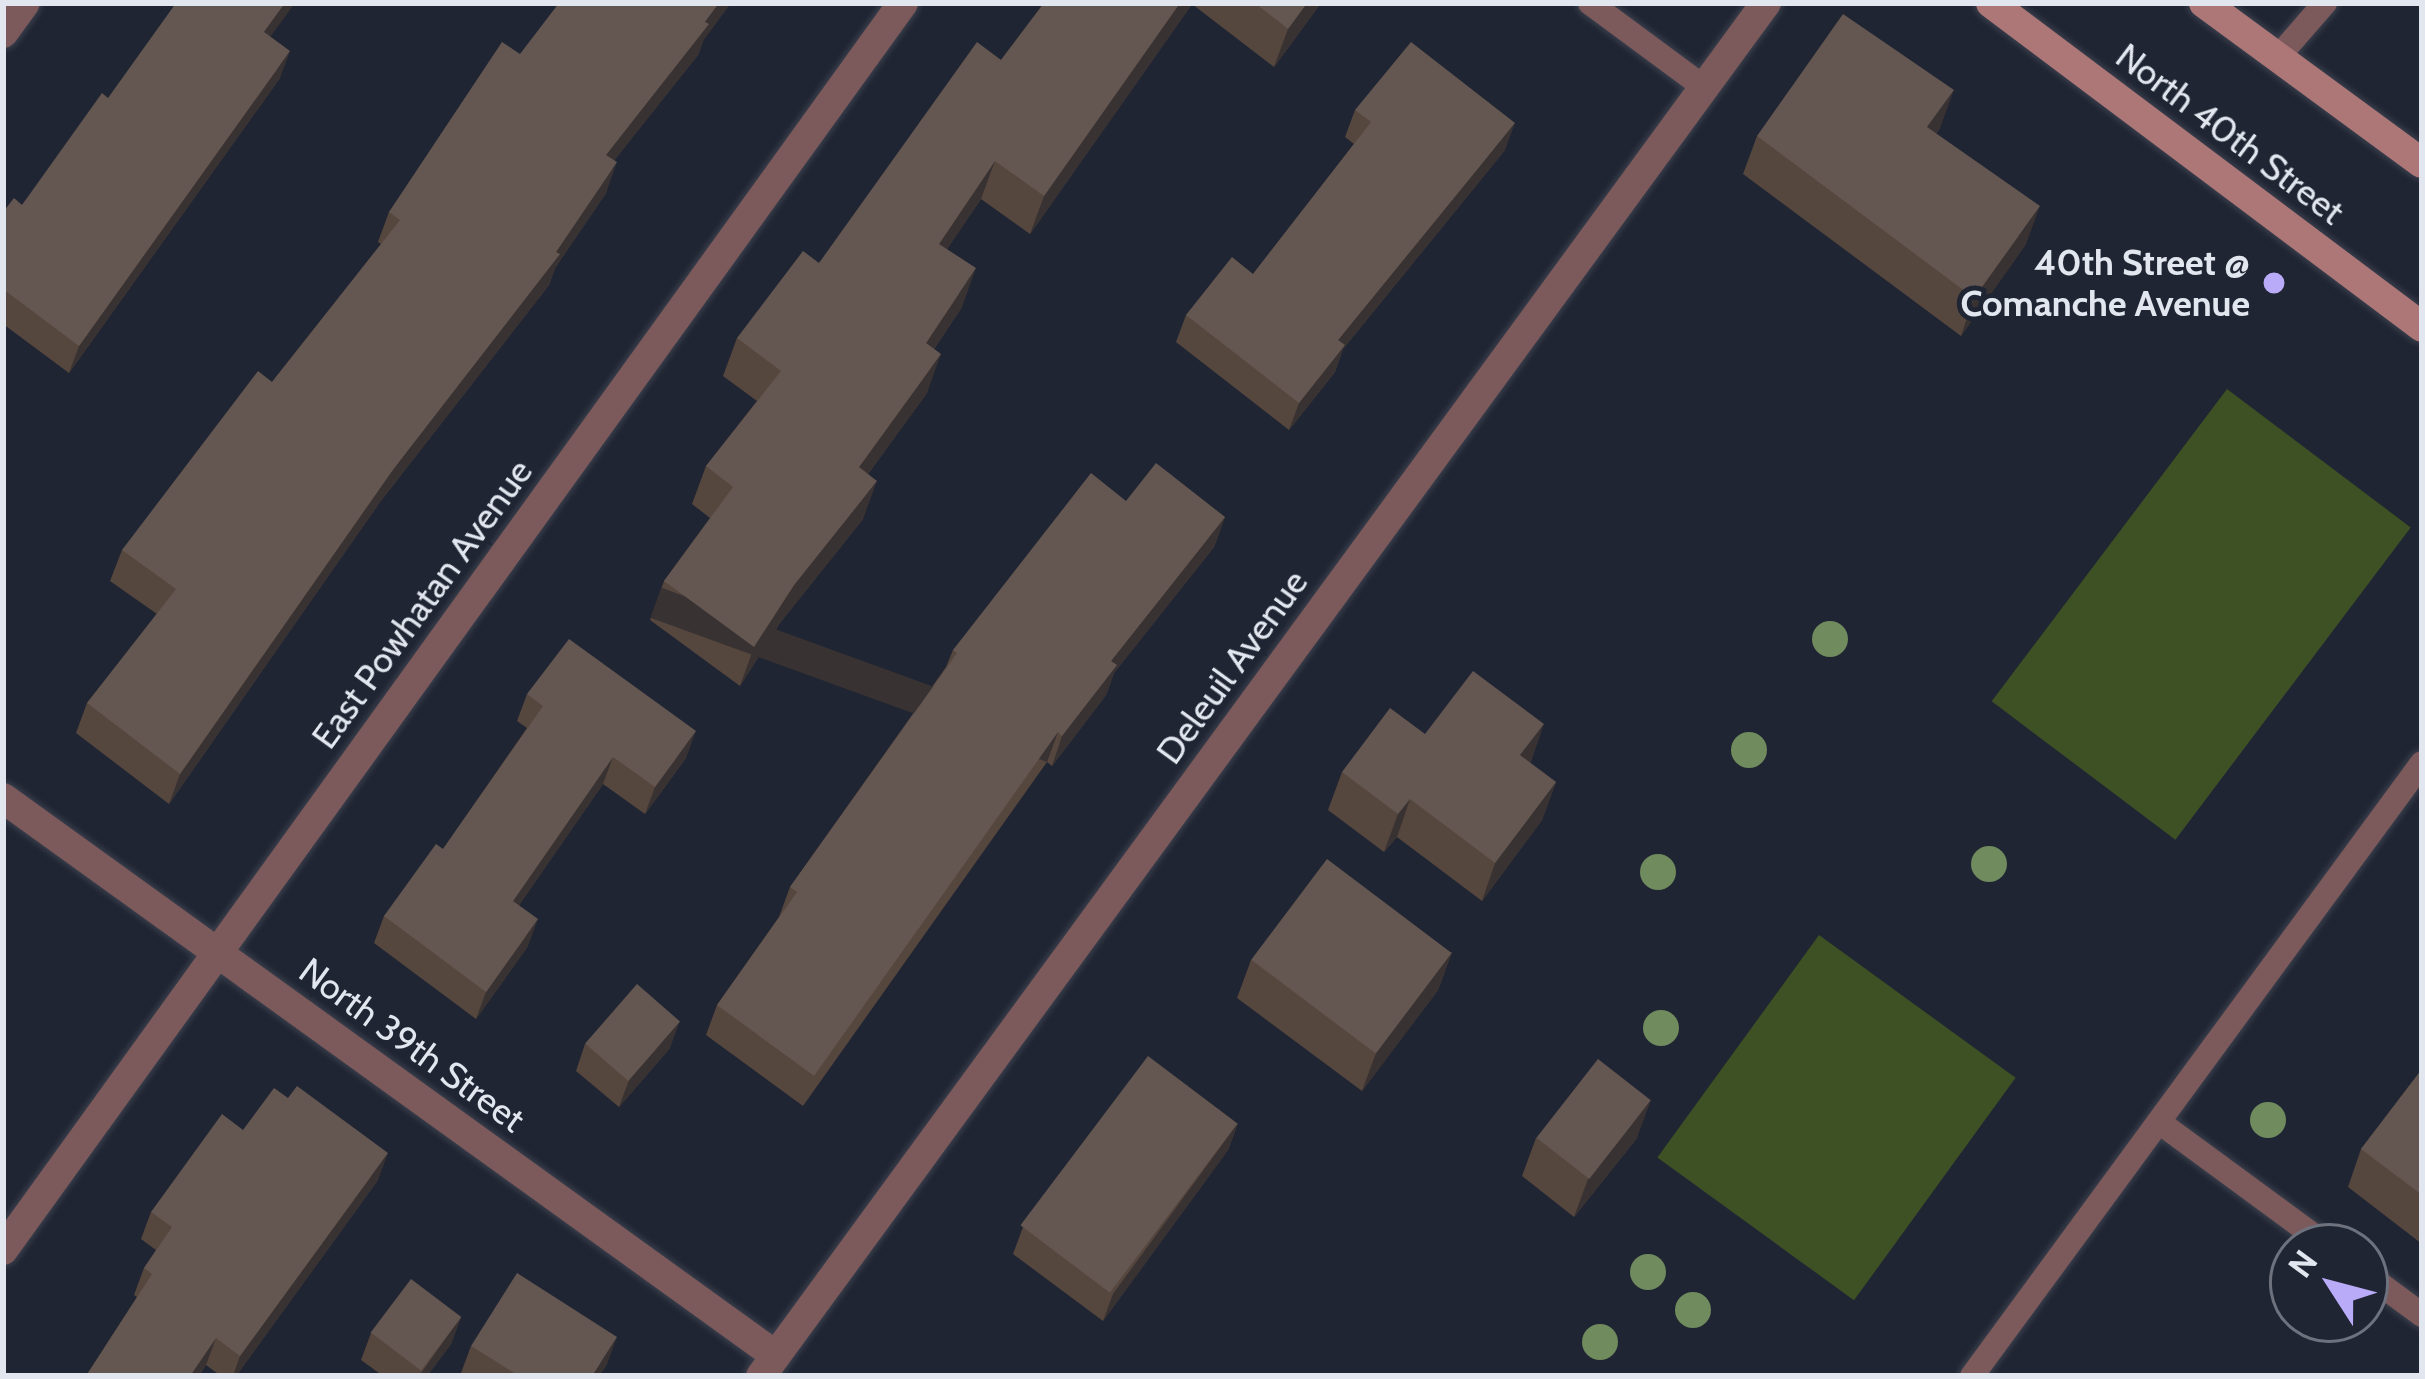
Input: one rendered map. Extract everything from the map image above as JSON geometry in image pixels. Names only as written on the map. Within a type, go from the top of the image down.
[{"type":"main road","name":"North 40th Street","points":[[1991,3],[2422,327]]},
{"type":"main road","points":[[2204,3],[2422,163]]},
{"type":"street","points":[[3,33],[25,3]]},
{"type":"street","name":"East Powhatan Avenue","points":[[3,1250],[903,3]]},
{"type":"street","name":"Deleuil Avenue","points":[[768,1366],[1766,3]]},
{"type":"street","name":"North 39th Street","points":[[3,798],[218,953],[768,1366]]},
{"type":"lane","points":[[1590,3],[1705,88]]},
{"type":"lane","points":[[2278,57],[2325,3]]},
{"type":"lane","points":[[1972,1376],[2422,764]]},
{"type":"lane","points":[[2159,1122],[2296,1223]]},
{"type":"lane","points":[[2389,1291],[2422,1315]]},
{"type":"green space","points":[[2227,389],[2411,527],[2175,840],[1992,701]]},
{"type":"green space","points":[[1819,935],[2016,1078],[1854,1300],[1657,1157]]},
{"type":"building","points":[[176,3],[285,3],[264,32],[290,51],[79,346],[3,289],[3,212],[14,198],[22,205],[102,93],[108,98]]},
{"type":"building","points":[[559,3],[719,3],[705,22],[709,24],[606,155],[617,162],[556,252],[560,254],[392,471],[180,774],[87,703],[176,589],[122,550],[258,371],[272,382],[400,220],[389,212],[502,42],[520,54]]},
{"type":"building","points":[[1044,3],[1180,3],[1044,196],[995,161],[939,244],[976,268],[926,343],[941,354],[859,467],[877,481],[794,585],[754,647],[664,581],[733,487],[706,466],[781,371],[737,338],[803,251],[819,263],[977,42],[1001,60]]},
{"type":"building","points":[[1255,3],[1307,3],[1288,29]]},
{"type":"building","points":[[1843,14],[1954,90],[1927,127],[2040,206],[1974,298],[1757,136]]},
{"type":"building","points":[[1411,42],[1515,123],[1338,340],[1345,345],[1299,403],[1186,315],[1232,257],[1253,274],[1371,122],[1355,110]]},
{"type":"building","points":[[1156,463],[1225,517],[1111,661],[1117,665],[1062,736],[1058,732],[814,1076],[717,1005],[797,892],[790,887],[957,653],[953,650],[1091,473],[1126,501]]},
{"type":"building","points":[[569,639],[696,731],[655,787],[613,757],[513,901],[538,919],[486,992],[384,916],[436,844],[443,849],[543,706],[527,694]]},
{"type":"building","points":[[1473,671],[1544,724],[1520,755],[1556,782],[1495,863],[1410,799],[1398,814],[1342,772],[1390,708],[1425,734]]},
{"type":"building","points":[[1327,859],[1452,953],[1376,1054],[1251,960]]},
{"type":"building","points":[[637,984],[680,1021],[628,1081],[585,1044]]},
{"type":"building","points":[[1148,1056],[1237,1123],[1110,1293],[1020,1225]]},
{"type":"building","points":[[1598,1059],[1651,1100],[1589,1179],[1536,1138]]},
{"type":"building","points":[[2422,1069],[2422,1195],[2361,1149]]},
{"type":"building","points":[[297,1086],[388,1153],[240,1356],[216,1338],[190,1376],[86,1376],[152,1274],[144,1268],[172,1227],[151,1212],[222,1114],[243,1130],[274,1088],[288,1098]]},
{"type":"building","points":[[517,1273],[617,1337],[592,1376],[519,1376],[471,1346]]},
{"type":"building","points":[[411,1279],[461,1317],[421,1370],[371,1333]]},
{"type":"place","name":"40th Street @ Comanche Avenue","points":[[2274,283]]}]
